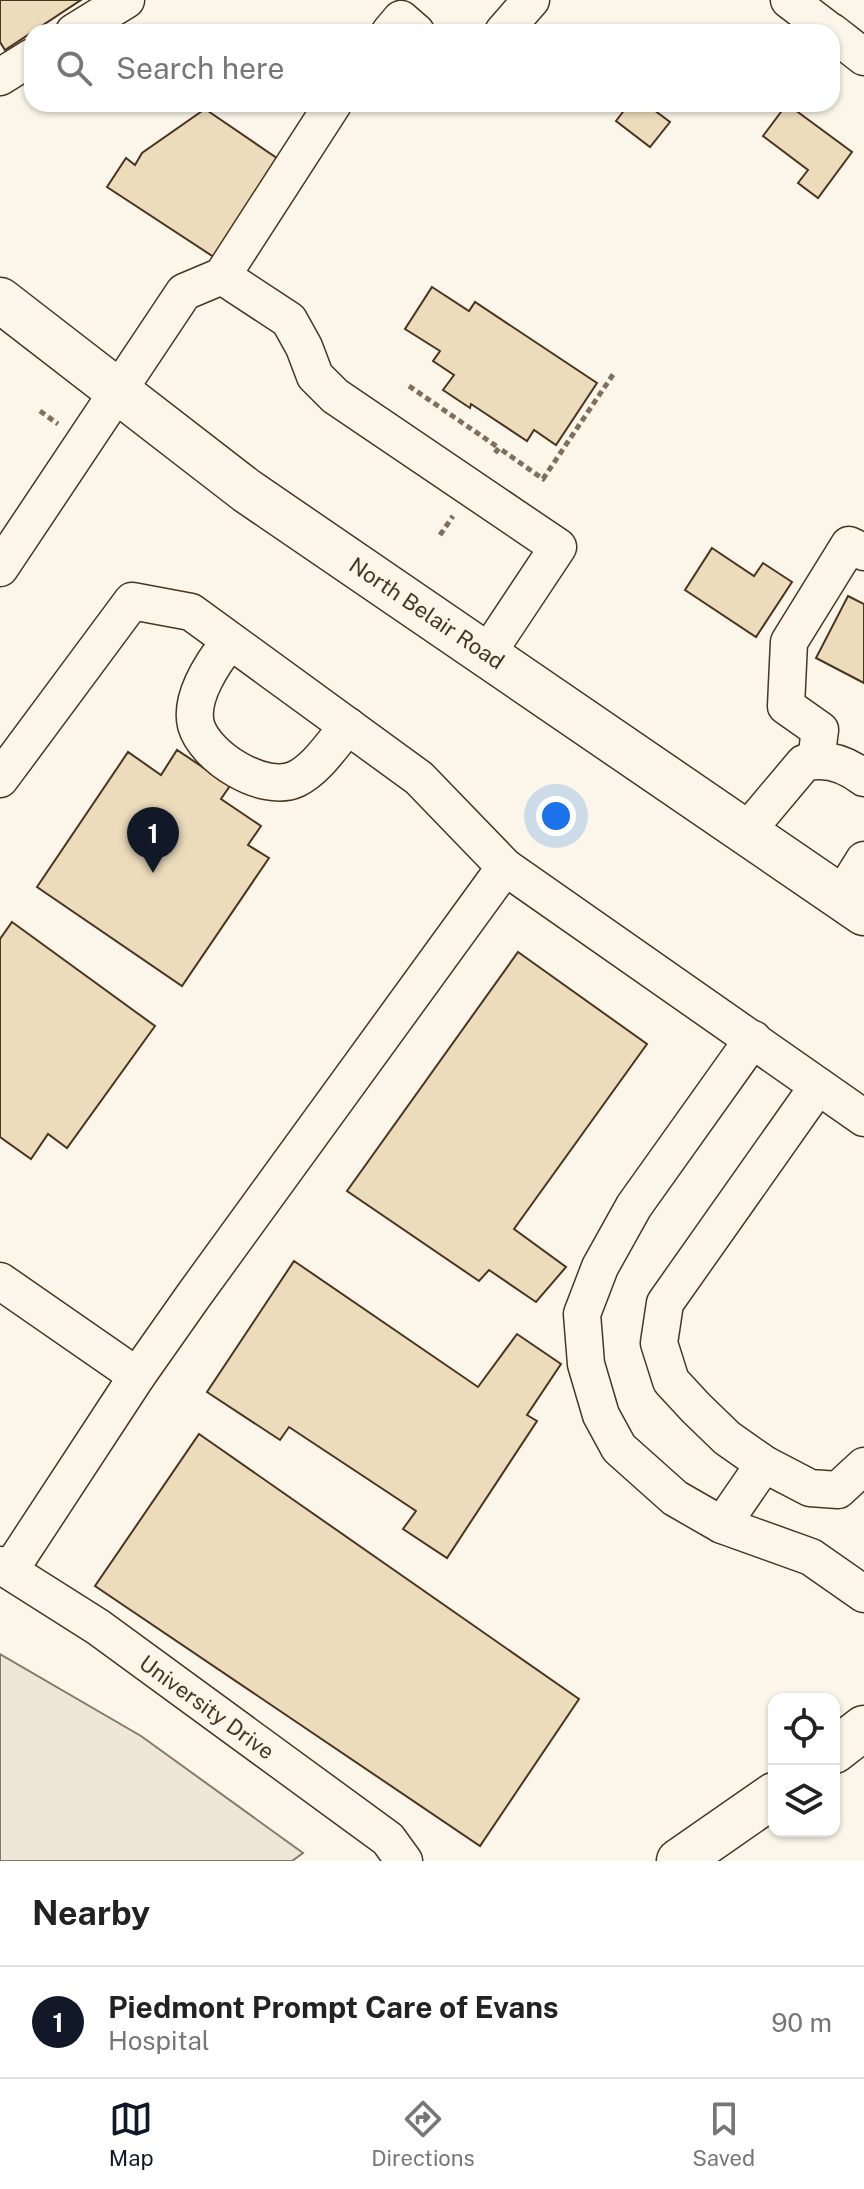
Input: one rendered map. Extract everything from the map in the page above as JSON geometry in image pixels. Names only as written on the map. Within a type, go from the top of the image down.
[{"type":"main road","name":"North Belair Road","points":[[0,300],[247,491],[852,905]]},
{"type":"main road","points":[[840,1746],[864,1728]]},
{"type":"main road","points":[[679,1861],[768,1799]]},
{"type":"street","points":[[87,24],[126,0]]},
{"type":"street","points":[[510,24],[531,0]]},
{"type":"street","points":[[789,0],[821,24]]},
{"type":"street","points":[[840,38],[864,57]]},
{"type":"street","points":[[0,77],[24,62]]},
{"type":"street","points":[[0,568],[184,292],[222,276],[322,112]]},
{"type":"street","points":[[222,276],[289,320],[315,376],[335,396],[558,547],[487,654]]},
{"type":"street","points":[[816,760],[820,730],[786,706],[789,642],[849,545],[864,552]]},
{"type":"street","points":[[0,779],[132,601],[191,612],[419,778],[505,867],[864,1118]]},
{"type":"street","points":[[230,641],[208,670],[199,694],[195,723],[208,748],[253,778],[281,783],[297,778],[319,760],[348,726]]},
{"type":"street","points":[[746,832],[804,763],[816,760],[845,766],[864,778]]},
{"type":"street","points":[[852,905],[864,860]]},
{"type":"street","points":[[5,1568],[137,1376],[505,867]]},
{"type":"street","points":[[753,1039],[634,1206],[600,1267],[582,1314],[590,1377],[601,1415],[619,1448],[675,1498],[722,1525],[811,1557],[864,1594]]},
{"type":"street","points":[[818,1086],[665,1303],[659,1343],[671,1381],[727,1438],[764,1464],[810,1488],[838,1490],[864,1466]]},
{"type":"street","points":[[0,1281],[137,1376]]},
{"type":"street","points":[[722,1525],[764,1464]]},
{"type":"street","name":"University Drive","points":[[5,1568],[98,1627],[388,1839],[404,1861]]},
{"type":"path","points":[[409,386],[497,451],[543,479],[614,373]]},
{"type":"path","points":[[40,411],[58,424]]},
{"type":"path","points":[[440,535],[454,514]]},
{"type":"shaded area","points":[[0,1654],[141,1736],[303,1853],[292,1861],[0,1861]]},
{"type":"building","points":[[0,0],[81,0],[45,24],[24,24],[24,38],[5,50],[0,42]]},
{"type":"building","points":[[201,112],[209,112],[290,167],[226,265],[107,187],[126,158],[135,165],[142,153]]},
{"type":"building","points":[[623,112],[657,112],[670,122],[650,147],[616,121]]},
{"type":"building","points":[[781,112],[798,112],[852,152],[818,198],[798,183],[808,170],[763,136]]},
{"type":"building","points":[[432,287],[469,311],[475,302],[597,383],[556,445],[534,430],[527,441],[471,404],[470,408],[443,390],[454,375],[433,361],[440,351],[405,329]]},
{"type":"building","points":[[712,548],[754,576],[763,563],[792,582],[756,637],[685,590]]},
{"type":"building","points":[[848,596],[864,604],[864,683],[816,658]]},
{"type":"building","points":[[226,742],[249,758],[221,799],[261,826],[248,845],[269,858],[182,986],[37,887],[128,752],[161,775],[177,750],[207,770]]},
{"type":"building","points":[[12,922],[155,1026],[67,1148],[48,1134],[31,1159],[0,1137],[0,939]]},
{"type":"building","points":[[518,952],[647,1044],[514,1229],[566,1267],[536,1302],[489,1270],[479,1281],[347,1191]]},
{"type":"building","points":[[294,1261],[478,1387],[517,1334],[561,1364],[527,1415],[537,1421],[447,1558],[403,1529],[416,1511],[289,1427],[280,1440],[207,1392]]},
{"type":"building","points":[[199,1434],[579,1699],[480,1846],[95,1586]]},
{"type":"place","name":"Piedmont Prompt Care of Evans","points":[[153,873]]}]
